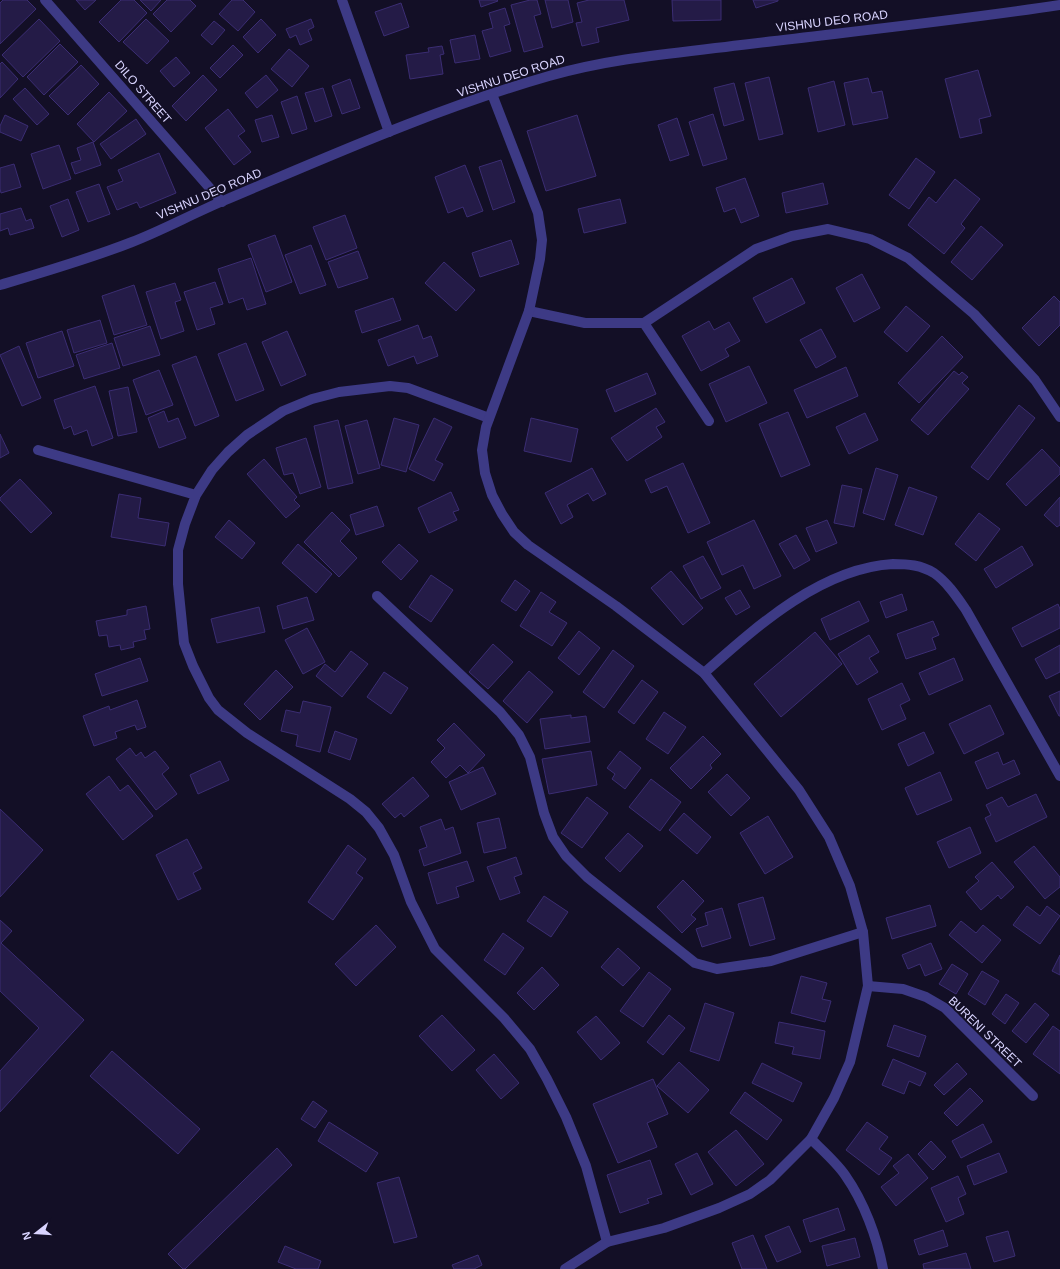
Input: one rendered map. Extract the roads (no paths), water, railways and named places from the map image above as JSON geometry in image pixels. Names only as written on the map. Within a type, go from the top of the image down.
[{"type":"street","name":"DILO STREET","points":[[46,0],[222,202]]},
{"type":"street","points":[[342,0],[389,132]]},
{"type":"street","name":"VISHNU DEO ROAD","points":[[0,285],[76,262],[132,242],[222,202],[389,132],[492,94],[547,76],[575,69],[689,51],[1008,13],[1060,5]]},
{"type":"street","points":[[492,94],[538,213],[542,240],[540,259],[529,311],[486,427],[482,450],[485,473],[492,495],[514,532],[528,545],[616,606],[704,673],[799,790],[829,837],[850,886],[863,932],[868,986],[850,1062],[834,1098],[811,1139],[770,1180],[750,1194],[718,1208],[664,1228],[607,1242],[565,1269]]},
{"type":"street","points":[[529,311],[585,323],[644,323],[756,249],[792,236],[828,229],[870,239],[908,258],[974,314],[1035,380],[1060,417]]},
{"type":"street","points":[[644,323],[708,421]]},
{"type":"street","points":[[489,418],[408,388],[390,386],[332,393],[312,399],[283,411],[247,435],[228,452],[212,470],[196,495],[185,524],[178,550],[178,584],[184,643],[193,666],[209,698],[218,710],[247,733],[350,799],[366,812],[379,828],[394,855],[411,902],[436,949],[504,1018],[530,1050],[547,1079],[566,1117],[586,1166],[607,1242]]},
{"type":"street","points":[[38,450],[196,495]]},
{"type":"street","points":[[704,673],[747,634],[791,603],[827,581],[880,565],[916,565],[935,573],[951,589],[966,610],[1060,776]]},
{"type":"street","points":[[377,596],[500,712],[519,735],[530,757],[544,813],[553,837],[566,856],[587,877],[695,964],[717,968],[771,961],[863,932]]},
{"type":"street","name":"BURENI STREET","points":[[868,986],[903,989],[926,997],[945,1008],[1033,1096]]},
{"type":"street","points":[[811,1139],[845,1174],[866,1212],[879,1250],[883,1269]]}]
